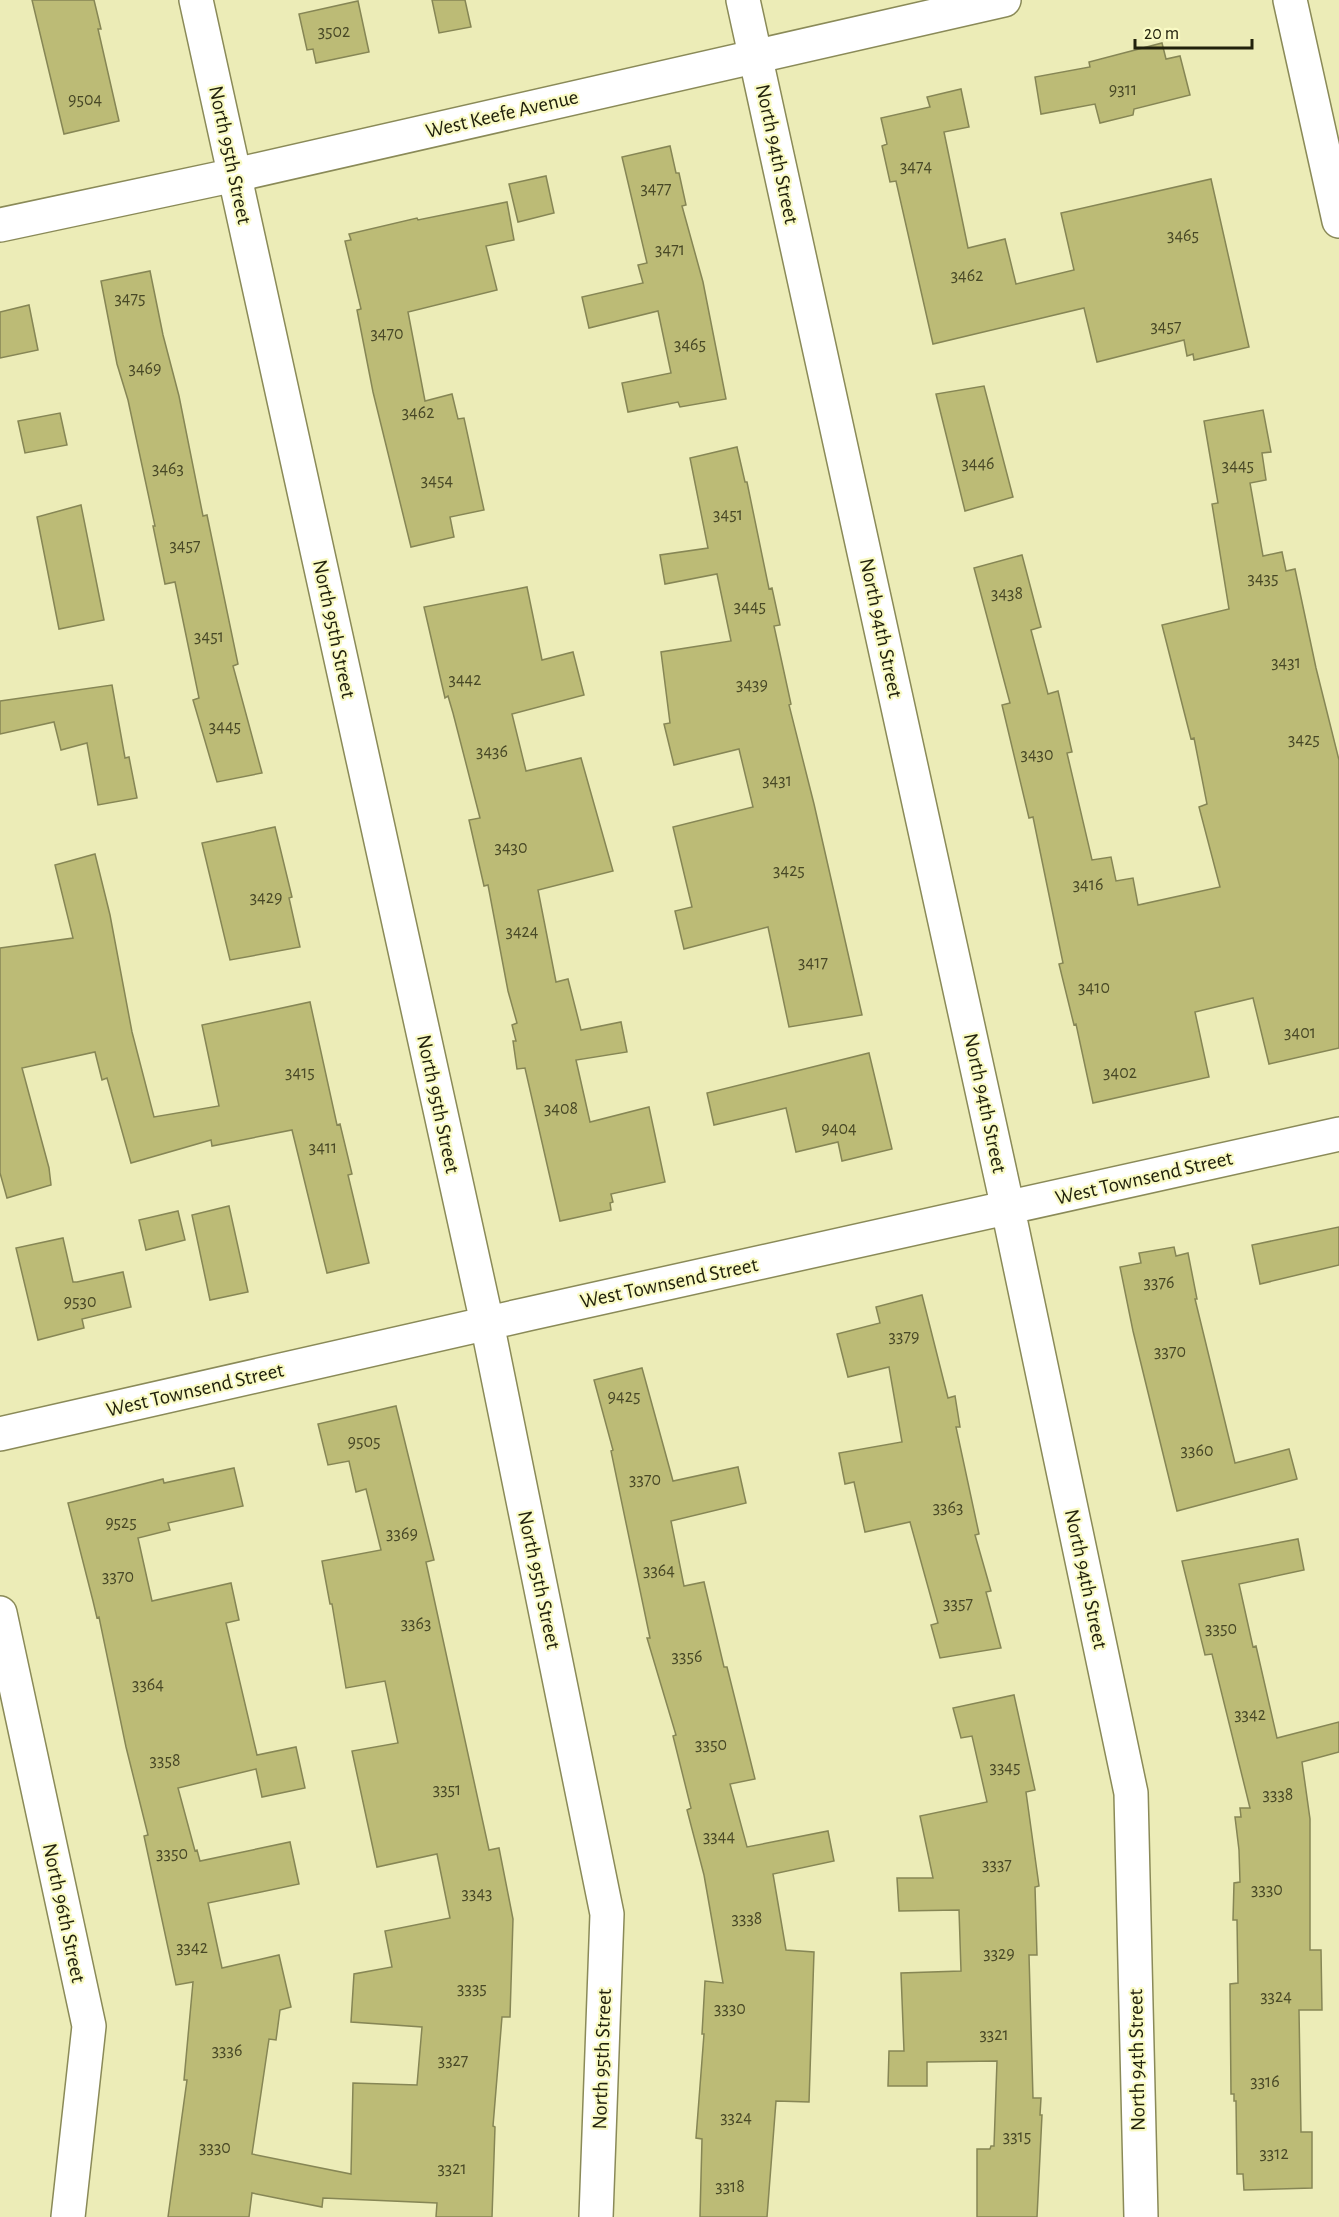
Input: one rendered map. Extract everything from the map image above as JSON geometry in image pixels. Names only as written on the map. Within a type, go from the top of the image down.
[{"type":"street","name":"North 95th Street","points":[[196,0],[487,1323],[608,1914],[596,2217]]},
{"type":"street","name":"North 94th Street","points":[[743,0],[1008,1209],[1131,1793],[1141,2217]]},
{"type":"street","name":"West Keefe Avenue","points":[[0,225],[235,175],[1004,0]]},
{"type":"street","points":[[1290,0],[1339,221]]},
{"type":"street","name":"West Townsend Street","points":[[0,1434],[487,1323],[1339,1134]]},
{"type":"street","name":"North 96th Street","points":[[0,1613],[88,2026],[68,2217]]},
{"type":"building","points":[[32,0],[94,0],[101,29],[98,29],[119,121],[64,134]]},
{"type":"building","points":[[432,0],[465,0],[471,27],[439,33]]},
{"type":"building","points":[[358,1],[369,52],[316,63],[313,49],[307,50],[299,14]]},
{"type":"building","points":[[1162,43],[1166,59],[1180,56],[1190,95],[1134,109],[1133,115],[1100,123],[1095,104],[1041,114],[1035,77],[1090,67],[1089,62]]},
{"type":"building","points":[[961,89],[969,127],[944,132],[968,248],[1005,239],[1016,284],[1074,270],[1061,213],[1211,179],[1249,347],[1194,360],[1193,354],[1187,356],[1184,340],[1097,362],[1084,308],[933,344],[896,181],[890,182],[882,146],[887,144],[881,118],[930,107],[927,97]]},
{"type":"building","points":[[670,146],[676,173],[679,173],[686,205],[682,206],[703,282],[726,399],[680,407],[678,402],[628,412],[622,383],[671,373],[658,311],[589,328],[582,297],[643,283],[638,265],[647,263],[622,157]]},
{"type":"building","points":[[546,176],[554,213],[518,222],[509,184]]},
{"type":"building","points":[[507,202],[514,240],[486,246],[497,290],[408,312],[425,401],[452,394],[458,419],[464,418],[484,510],[450,517],[454,537],[411,547],[373,392],[357,310],[361,309],[345,241],[351,240],[349,234],[417,218],[418,220]]},
{"type":"building","points":[[150,271],[163,335],[179,396],[203,516],[207,515],[238,664],[233,666],[262,773],[217,782],[193,700],[199,698],[175,582],[165,584],[153,526],[155,526],[128,400],[117,364],[101,281]]},
{"type":"building","points":[[29,305],[38,350],[0,358],[0,312]]},
{"type":"building","points":[[984,386],[1013,497],[965,511],[936,394]]},
{"type":"building","points":[[1263,410],[1271,452],[1262,453],[1266,480],[1250,483],[1263,556],[1282,552],[1286,571],[1295,569],[1339,760],[1339,1048],[1269,1064],[1253,998],[1195,1012],[1209,1077],[1093,1103],[1076,1024],[1074,1025],[1059,964],[1063,963],[1033,817],[1029,818],[1002,705],[1010,703],[974,568],[1022,555],[1041,627],[1031,630],[1048,694],[1058,691],[1072,752],[1067,753],[1092,860],[1111,857],[1116,881],[1133,878],[1138,905],[1220,887],[1199,807],[1207,804],[1194,738],[1191,739],[1162,625],[1229,609],[1212,504],[1218,503],[1204,421]]},
{"type":"building","points":[[60,413],[67,445],[25,453],[18,421]]},
{"type":"building","points":[[737,447],[745,482],[747,482],[769,589],[772,588],[780,625],[774,626],[791,704],[789,705],[862,1015],[789,1027],[768,927],[684,949],[675,911],[692,907],[673,827],[753,807],[739,749],[674,765],[664,724],[670,723],[661,652],[731,641],[717,574],[665,584],[660,555],[708,548],[690,458]]},
{"type":"building","points":[[81,505],[104,620],[59,629],[37,517]]},
{"type":"building","points":[[527,587],[542,660],[573,652],[584,695],[512,714],[526,771],[581,758],[613,871],[538,890],[556,982],[568,979],[581,1030],[621,1022],[627,1052],[576,1060],[590,1122],[649,1107],[665,1182],[611,1194],[613,1202],[610,1203],[611,1210],[560,1221],[525,1068],[517,1069],[513,1041],[516,1041],[512,1025],[517,1023],[508,991],[488,885],[484,886],[469,820],[480,818],[448,696],[445,698],[424,607]]},
{"type":"building","points":[[112,685],[125,758],[129,757],[137,798],[98,805],[87,743],[61,750],[54,722],[0,734],[0,701]]},
{"type":"building","points":[[275,827],[292,897],[289,898],[300,947],[230,960],[202,843]]},
{"type":"building","points":[[95,854],[110,915],[132,1032],[154,1117],[219,1106],[202,1025],[310,1002],[337,1125],[340,1124],[352,1174],[348,1175],[369,1263],[327,1273],[292,1130],[212,1146],[211,1140],[131,1163],[107,1078],[102,1080],[95,1052],[22,1068],[49,1168],[51,1185],[7,1198],[0,1173],[0,948],[73,938],[55,865]]},
{"type":"building","points":[[869,1053],[892,1149],[842,1161],[838,1142],[796,1152],[786,1108],[714,1125],[707,1093]]},
{"type":"building","points":[[229,1206],[248,1292],[210,1300],[192,1215]]},
{"type":"building","points":[[178,1211],[185,1240],[146,1250],[139,1220]]},
{"type":"building","points":[[1339,1227],[1339,1265],[1260,1284],[1252,1245]]},
{"type":"building","points":[[63,1238],[73,1282],[123,1272],[131,1307],[82,1319],[84,1328],[38,1340],[16,1248]]},
{"type":"building","points":[[1174,1247],[1176,1256],[1188,1253],[1197,1299],[1195,1299],[1235,1463],[1289,1449],[1297,1479],[1177,1511],[1133,1331],[1120,1267],[1141,1263],[1139,1253]]},
{"type":"building","points":[[922,1295],[948,1398],[955,1396],[960,1427],[956,1427],[979,1534],[975,1535],[991,1591],[986,1592],[1001,1648],[940,1658],[931,1625],[938,1623],[910,1522],[865,1532],[854,1482],[845,1484],[839,1453],[902,1442],[889,1367],[848,1377],[837,1334],[880,1323],[876,1307]]},
{"type":"building","points":[[642,1368],[673,1481],[738,1467],[746,1503],[671,1521],[684,1586],[704,1582],[724,1667],[727,1667],[755,1779],[730,1784],[747,1847],[828,1831],[834,1861],[773,1874],[786,1950],[814,1952],[809,2102],[776,2101],[767,2217],[700,2217],[702,2139],[696,2138],[704,2034],[702,2034],[705,1981],[723,1983],[704,1875],[687,1810],[691,1808],[673,1736],[676,1735],[647,1638],[650,1638],[611,1451],[613,1450],[594,1380]]},
{"type":"building","points":[[396,1406],[434,1560],[426,1562],[489,1850],[499,1848],[513,1919],[510,2017],[502,2017],[493,2126],[495,2127],[492,2217],[436,2217],[437,2203],[323,2198],[322,2207],[252,2193],[249,2217],[168,2217],[187,2080],[184,2080],[193,1982],[176,1985],[144,1836],[148,1835],[126,1747],[99,1617],[97,1618],[68,1503],[163,1479],[164,1483],[234,1468],[243,1506],[168,1523],[170,1530],[138,1538],[152,1601],[231,1583],[239,1620],[226,1623],[257,1755],[296,1747],[305,1788],[262,1797],[256,1769],[178,1788],[195,1851],[197,1850],[200,1861],[290,1842],[299,1884],[208,1903],[222,1968],[279,1955],[291,2007],[280,2010],[276,2040],[269,2039],[252,2154],[351,2174],[353,2083],[417,2085],[422,2027],[351,2022],[354,1974],[392,1967],[385,1931],[450,1918],[437,1854],[377,1867],[352,1751],[398,1743],[385,1681],[346,1688],[332,1604],[330,1604],[322,1561],[381,1550],[366,1489],[356,1492],[349,1461],[328,1465],[318,1424]]},
{"type":"building","points":[[1298,1539],[1304,1570],[1239,1584],[1277,1738],[1339,1722],[1339,1752],[1302,1762],[1310,1819],[1310,1950],[1321,1950],[1322,2010],[1299,2010],[1301,2132],[1312,2132],[1312,2188],[1244,2190],[1243,2174],[1237,2174],[1236,2101],[1234,2101],[1234,2094],[1231,2094],[1230,1984],[1238,1983],[1237,1920],[1233,1920],[1234,1883],[1240,1882],[1235,1817],[1241,1817],[1240,1808],[1250,1808],[1212,1654],[1205,1655],[1182,1561]]},
{"type":"building","points":[[1014,1695],[1035,1790],[1026,1792],[1039,1886],[1035,1887],[1037,1955],[1029,1955],[1033,2098],[1041,2098],[1040,2115],[1042,2115],[1037,2217],[977,2217],[977,2149],[990,2149],[994,2146],[997,2061],[927,2062],[927,2086],[888,2086],[889,2051],[904,2051],[901,1973],[961,1971],[959,1910],[899,1911],[897,1878],[933,1878],[920,1816],[987,1802],[972,1736],[961,1738],[953,1708]]}]
